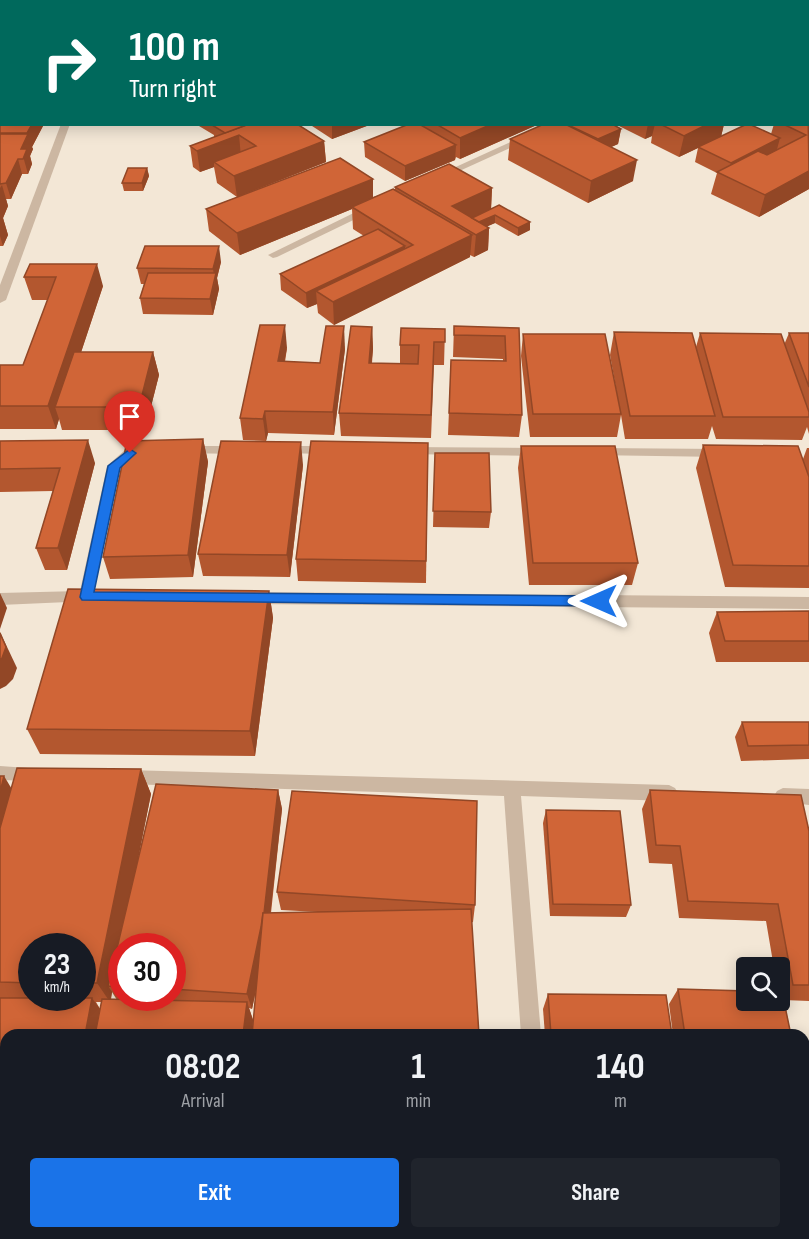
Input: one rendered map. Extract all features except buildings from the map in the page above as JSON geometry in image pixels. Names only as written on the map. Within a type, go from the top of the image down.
[{"type":"street","points":[[0,300],[65,126]]},
{"type":"street","points":[[431,180],[554,126]]},
{"type":"street","points":[[273,255],[378,204]]},
{"type":"street","points":[[0,599],[92,597],[114,466],[130,453],[156,449]]},
{"type":"street","points":[[174,450],[342,451]]},
{"type":"street","points":[[390,451],[558,452]]},
{"type":"street","points":[[581,452],[737,453]]},
{"type":"street","points":[[240,598],[809,603]]},
{"type":"street","points":[[0,773],[48,775]]},
{"type":"street","points":[[107,776],[690,794]]},
{"type":"street","points":[[512,789],[531,1029]]},
{"type":"street","points":[[761,796],[809,797]]},
{"type":"route","points":[[130,453],[114,466],[86,597],[599,601]]}]
